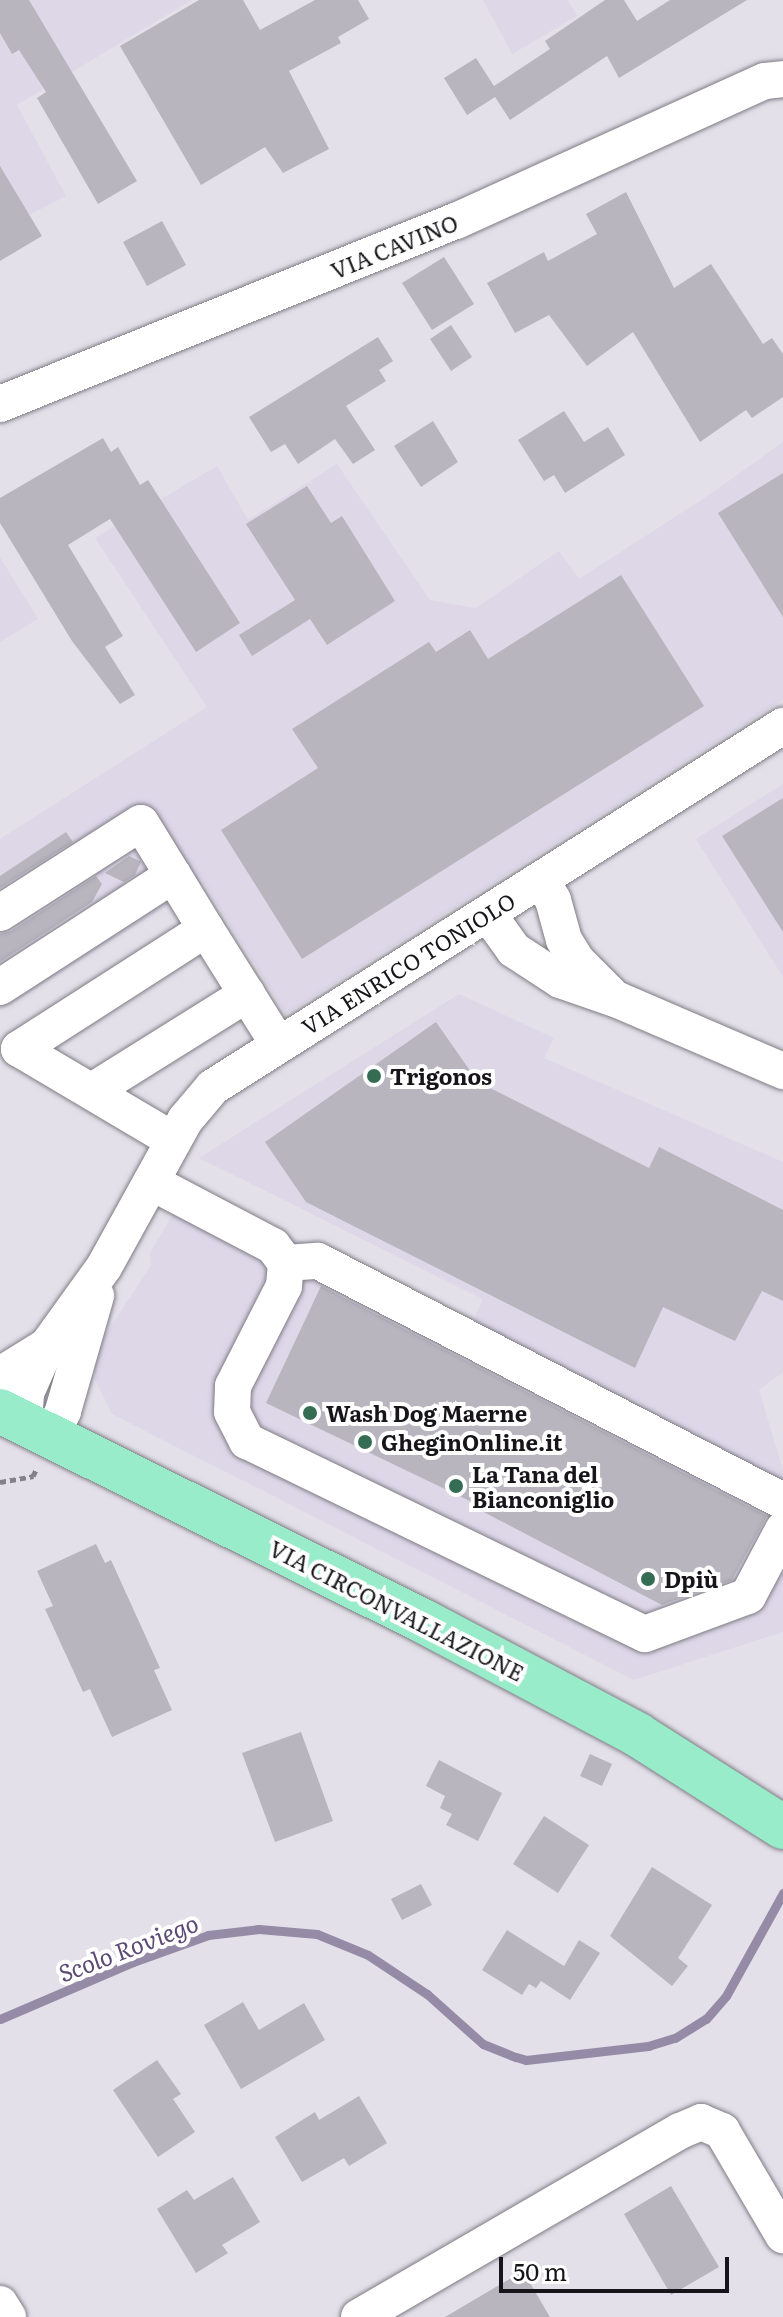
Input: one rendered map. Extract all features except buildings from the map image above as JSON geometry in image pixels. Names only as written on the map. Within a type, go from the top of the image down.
[{"type":"main road","name":"VIA CIRCONVALLAZIONE","points":[[28,1434],[425,1622],[638,1735],[783,1827]]},
{"type":"street","name":"VIA CAVINO","points":[[0,404],[456,221],[765,81],[783,79]]},
{"type":"street","name":"VIA ENRICO TONIOLO","points":[[28,1434],[26,1393],[47,1346],[104,1267],[173,1140],[213,1087],[783,726]]},
{"type":"street","points":[[0,913],[141,823],[278,1044]]},
{"type":"street","points":[[0,987],[173,875]]},
{"type":"street","points":[[541,880],[553,900],[564,940],[578,962],[618,1000]]},
{"type":"street","points":[[488,914],[514,950],[560,980],[618,1000],[783,1071]]},
{"type":"street","points":[[10,1045],[206,929]]},
{"type":"street","points":[[92,1091],[247,994]]},
{"type":"street","points":[[10,1045],[173,1140]]},
{"type":"street","points":[[151,1182],[273,1246],[286,1263],[284,1286],[233,1386],[232,1412],[247,1441],[645,1634],[748,1596],[783,1530]]},
{"type":"street","points":[[286,1263],[318,1261],[783,1501]]},
{"type":"street","name":"VIA ENRICO TONIOLO","points":[[28,1434],[63,1411],[104,1267]]},
{"type":"street","name":"VIA ENRICO TONIOLO","points":[[0,1375],[47,1346]]},
{"type":"street","points":[[359,2317],[680,2131],[701,2122],[722,2131],[783,2235]]},
{"type":"street","points":[[0,2304],[8,2317]]},
{"type":"path","points":[[0,1482],[33,1476],[28,1434]]},
{"type":"shaded area","points":[[0,0],[192,0],[17,105],[66,196],[0,230]]},
{"type":"shaded area","points":[[483,0],[568,0],[577,16],[512,54]]},
{"type":"shaded area","points":[[783,442],[783,700],[286,1014],[184,852],[202,884],[0,1011],[0,839],[207,707],[95,538],[217,466],[248,520],[337,464],[430,600],[476,608],[559,551],[579,579],[712,493]]},
{"type":"shaded area","points":[[0,557],[38,619],[0,642]]},
{"type":"shaded area","points":[[783,784],[783,977],[696,839]]},
{"type":"shaded area","points":[[459,994],[554,1038],[544,1058],[783,1162],[783,1372],[759,1390],[783,1470],[783,1632],[634,1680],[112,1414],[95,1379],[95,1359],[101,1342],[151,1265],[150,1253],[190,1185],[471,1326],[483,1299],[199,1158]]},
{"type":"waterway","name":"Scolo Roviego","points":[[0,2019],[133,1962],[208,1935],[259,1929],[317,1934],[368,1955],[427,1994],[483,2044],[516,2057],[526,2060],[648,2046],[675,2038],[706,2019],[726,1996],[783,1893]]},
{"type":"place","name":"Trigonos","points":[[374,1076]]},
{"type":"place","name":"Wash Dog Maerne","points":[[310,1413]]},
{"type":"place","name":"GheginOnline.it","points":[[365,1442]]},
{"type":"place","name":"La Tana del Bianconiglio","points":[[456,1486]]},
{"type":"place","name":"Dpiù","points":[[648,1579]]}]
